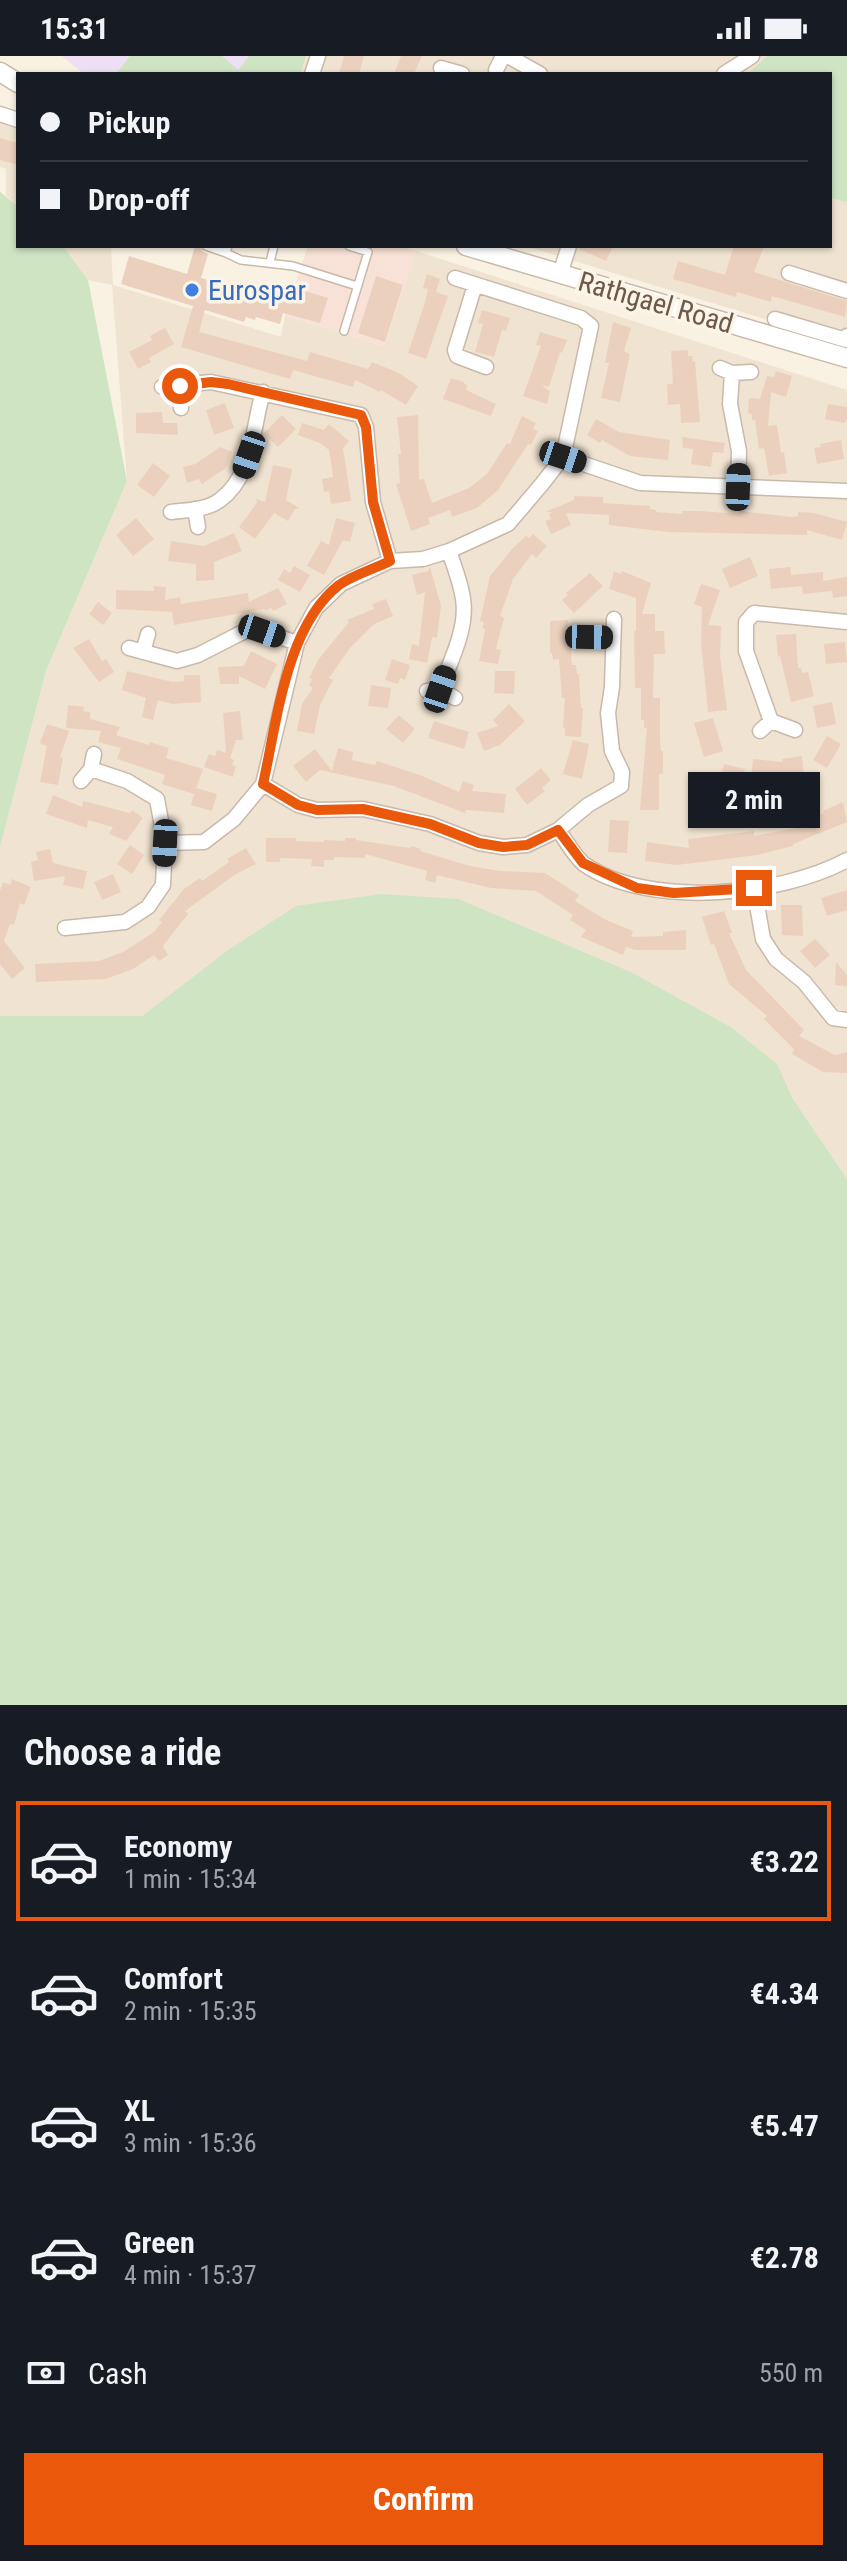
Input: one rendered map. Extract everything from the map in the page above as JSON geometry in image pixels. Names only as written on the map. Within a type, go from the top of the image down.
[{"type":"street","points":[[727,72],[752,56]]},
{"type":"street","points":[[502,61],[534,72]]},
{"type":"street","name":"Rathgael Road","points":[[473,248],[847,358]]},
{"type":"street","points":[[560,274],[568,248]]},
{"type":"street","points":[[789,273],[847,291]]},
{"type":"street","points":[[165,843],[204,842],[234,819],[263,784],[297,643],[316,608],[341,584],[390,561],[423,559],[449,551],[508,524],[563,457],[591,326],[581,318],[455,278]]},
{"type":"street","points":[[475,285],[451,362],[486,367]]},
{"type":"street","points":[[775,319],[846,340],[847,336]]},
{"type":"street","points":[[738,487],[739,451],[726,371],[751,372]]},
{"type":"street","points":[[162,387],[211,382],[361,415],[366,427],[373,502],[390,561]]},
{"type":"street","points":[[180,386],[181,408]]},
{"type":"street","points":[[171,512],[195,509],[219,501],[241,477],[263,392]]},
{"type":"street","points":[[563,457],[640,483],[847,491]]},
{"type":"street","points":[[195,509],[198,527]]},
{"type":"street","points":[[449,551],[463,597],[464,611],[460,634],[434,690],[455,698]]},
{"type":"street","points":[[795,730],[766,726],[746,651],[746,622],[754,613],[847,622]]},
{"type":"street","points":[[263,784],[298,805],[317,810],[363,809],[430,824],[479,843],[503,847],[527,845],[558,830],[588,805],[621,786],[622,772],[612,751],[608,713],[614,619]]},
{"type":"street","points":[[148,634],[136,650],[177,661],[198,655],[245,631],[262,631],[297,643]]},
{"type":"street","points":[[589,637],[613,637]]},
{"type":"street","points":[[65,928],[125,922],[148,907],[163,885],[165,843],[157,799],[127,781],[86,775],[94,754]]},
{"type":"street","points":[[558,830],[583,863],[637,888],[674,893],[754,888],[802,877],[847,860]]},
{"type":"street","points":[[754,888],[763,939],[776,959],[804,982],[833,1018],[847,1020]]},
{"type":"lane","points":[[270,262],[274,248]]},
{"type":"lane","points":[[344,331],[368,252],[355,248]]},
{"type":"lane","points":[[227,249],[241,260],[293,266],[357,286]]},
{"type":"shaded area","points":[[62,56],[249,56],[237,72],[82,72]]},
{"type":"shaded area","points":[[249,56],[767,56],[749,72],[237,72]]},
{"type":"shaded area","points":[[0,120],[16,126],[16,204],[6,195],[6,169],[0,167]]},
{"type":"shaded area","points":[[832,198],[847,202],[847,344],[532,248],[832,248]]},
{"type":"shaded area","points":[[64,248],[111,248],[113,285],[281,337],[285,316],[384,346],[416,251],[847,390],[847,1179],[793,1099],[777,1064],[731,1027],[631,972],[459,899],[228,950],[142,1016],[0,1016],[0,847],[46,671],[127,481],[112,285],[88,280]]},
{"type":"shaded area","points":[[307,248],[406,248],[416,251],[384,346],[285,316]]},
{"type":"green space","points":[[130,56],[222,56],[238,70],[249,56],[306,56],[301,72],[118,72]]},
{"type":"green space","points":[[767,56],[847,56],[847,202],[832,198],[832,72],[749,72]]},
{"type":"green space","points":[[0,192],[16,204],[16,248],[64,248],[88,280],[127,481],[46,671],[0,847]]},
{"type":"green space","points":[[381,894],[459,899],[631,972],[731,1027],[777,1064],[793,1099],[847,1179],[847,1705],[0,1705],[0,1016],[142,1016],[228,950],[296,906]]},
{"type":"building","points":[[344,56],[364,56],[360,72],[340,72]]},
{"type":"building","points":[[401,56],[422,56],[415,72],[395,72]]},
{"type":"building","points":[[0,138],[16,142],[16,164],[0,160]]},
{"type":"building","points":[[194,248],[201,248],[208,254],[201,278],[236,288],[237,282],[293,295],[295,288],[328,298],[320,323],[283,313],[280,324],[256,317],[255,320],[246,317],[244,322],[205,310],[199,332],[307,361],[310,352],[368,369],[372,362],[399,373],[418,386],[406,405],[381,390],[355,380],[353,387],[293,370],[290,379],[181,347],[193,306],[121,284],[129,256],[187,274]]},
{"type":"building","points":[[579,248],[612,248],[606,261]]},
{"type":"building","points":[[733,248],[763,248],[754,272],[847,301],[845,317],[772,296],[771,302],[737,292],[736,297],[673,279],[678,261],[725,275]]},
{"type":"building","points":[[427,274],[440,279],[436,292],[448,296],[426,359],[408,353],[425,302],[428,289],[423,288]]},
{"type":"building","points":[[376,276],[403,285],[385,342],[358,333]]},
{"type":"building","points":[[482,310],[510,318],[506,331],[502,330],[494,357],[475,352],[483,324],[478,323]]},
{"type":"building","points":[[613,322],[631,328],[624,351],[630,354],[620,402],[601,398],[609,363],[605,363]]},
{"type":"building","points":[[165,328],[174,344],[149,358],[151,362],[138,369],[129,352],[152,340],[150,336]]},
{"type":"building","points":[[540,332],[567,340],[549,387],[541,385],[550,391],[547,404],[523,396],[541,346],[536,345]]},
{"type":"building","points":[[688,350],[688,356],[695,361],[700,422],[681,423],[680,404],[668,405],[667,384],[673,384],[671,351]]},
{"type":"building","points":[[776,371],[792,376],[786,397],[771,392],[768,426],[777,425],[787,473],[769,476],[764,448],[759,449],[755,420],[748,413],[749,398],[760,399],[767,376],[774,377]]},
{"type":"building","points":[[451,378],[463,382],[466,390],[496,404],[491,416],[443,399]]},
{"type":"building","points":[[225,403],[234,428],[214,435],[206,410]]},
{"type":"building","points":[[828,404],[847,407],[844,423],[825,419]]},
{"type":"building","points":[[162,412],[163,423],[177,423],[178,435],[136,433],[136,413]]},
{"type":"building","points":[[282,415],[296,429],[278,447],[264,433]]},
{"type":"building","points":[[418,415],[419,480],[424,479],[432,503],[469,488],[487,474],[507,443],[510,444],[522,416],[536,423],[533,429],[538,431],[498,490],[477,508],[452,517],[450,510],[428,518],[430,524],[411,531],[396,484],[400,483],[398,454],[401,454],[397,417]]},
{"type":"building","points":[[596,419],[619,432],[670,440],[668,460],[630,456],[602,440],[600,443],[587,435]]},
{"type":"building","points":[[302,423],[324,430],[329,424],[349,441],[343,448],[351,501],[331,504],[329,491],[324,492],[322,479],[333,477],[329,450],[298,435]]},
{"type":"building","points":[[682,437],[725,443],[723,453],[713,452],[711,467],[691,464],[693,449],[683,448]]},
{"type":"building","points":[[841,440],[844,459],[817,464],[814,448]]},
{"type":"building","points":[[220,447],[232,452],[226,468],[202,484],[199,479],[187,483],[183,467],[195,464]]},
{"type":"building","points":[[153,463],[170,476],[154,497],[137,485]]},
{"type":"building","points":[[273,465],[292,469],[286,500],[299,508],[295,509],[288,521],[274,513],[255,539],[239,527],[257,503],[256,499],[265,502]]},
{"type":"building","points":[[574,496],[603,497],[603,503],[650,506],[656,512],[739,514],[740,511],[792,517],[798,516],[798,512],[847,522],[842,540],[807,530],[807,535],[668,532],[609,525],[609,515],[566,513],[571,525],[551,534],[545,521],[551,519],[549,514],[553,512],[545,512],[574,500]]},
{"type":"building","points":[[136,518],[154,539],[133,556],[116,535]]},
{"type":"building","points":[[336,518],[355,523],[350,542],[343,540],[324,575],[307,566],[321,541],[329,545]]},
{"type":"building","points":[[234,533],[242,551],[214,562],[214,580],[196,581],[196,564],[168,561],[171,541],[204,546]]},
{"type":"building","points":[[533,534],[547,546],[536,558],[532,554],[513,579],[500,616],[504,618],[496,649],[501,650],[498,664],[479,661],[485,629],[482,628],[484,622],[480,621],[490,576],[512,549],[526,536],[529,538]]},
{"type":"building","points":[[750,557],[758,576],[730,588],[722,569]]},
{"type":"building","points":[[294,566],[310,575],[300,592],[278,580],[284,569],[290,573]]},
{"type":"building","points":[[430,567],[441,606],[437,638],[432,637],[427,663],[409,659],[412,644],[419,646],[425,592],[417,595],[412,575],[428,571]]},
{"type":"building","points":[[790,567],[791,575],[823,572],[823,581],[847,577],[847,596],[833,598],[832,591],[803,594],[802,586],[771,589],[769,569]]},
{"type":"building","points":[[614,571],[621,574],[622,571],[651,583],[642,614],[655,614],[655,631],[664,631],[665,654],[654,654],[653,698],[660,698],[663,751],[663,774],[659,774],[659,810],[640,810],[647,728],[641,720],[641,688],[635,688],[636,598],[609,589]]},
{"type":"building","points":[[590,573],[603,586],[574,613],[562,600]]},
{"type":"building","points":[[701,584],[720,590],[708,625],[721,626],[720,657],[727,710],[708,712],[701,642],[702,607],[694,604]]},
{"type":"building","points":[[154,586],[166,587],[165,600],[180,597],[181,604],[248,593],[249,602],[278,588],[287,604],[273,611],[271,608],[174,625],[172,612],[116,609],[116,590],[154,591]]},
{"type":"building","points":[[386,599],[393,616],[374,624],[350,648],[329,678],[333,680],[320,705],[314,734],[297,731],[302,704],[313,688],[309,685],[312,679],[309,678],[318,660],[349,622],[347,620],[374,609],[372,604]]},
{"type":"building","points":[[98,602],[112,613],[103,625],[89,614]]},
{"type":"building","points":[[568,620],[572,665],[576,665],[579,674],[583,708],[581,737],[565,736],[565,698],[562,698],[559,659],[553,660],[550,653],[550,621]]},
{"type":"building","points":[[796,634],[798,668],[802,673],[808,672],[814,696],[791,702],[778,657],[776,635]]},
{"type":"building","points":[[89,639],[102,661],[106,659],[114,672],[99,682],[73,648]]},
{"type":"building","points":[[845,642],[847,662],[826,664],[824,644]]},
{"type":"building","points":[[251,651],[277,664],[265,689],[239,676],[239,684],[220,684],[218,667],[244,666]]},
{"type":"building","points":[[392,659],[410,665],[405,680],[400,678],[398,684],[385,680]]},
{"type":"building","points":[[127,671],[172,682],[184,681],[184,675],[200,675],[201,702],[172,704],[158,700],[153,720],[142,717],[146,698],[122,690]]},
{"type":"building","points":[[495,671],[515,671],[514,694],[494,693]]},
{"type":"building","points":[[371,685],[391,688],[388,708],[368,706]]},
{"type":"building","points":[[832,702],[836,724],[817,728],[813,706]]},
{"type":"building","points":[[509,704],[525,721],[500,745],[484,751],[477,733],[498,726],[493,720]]},
{"type":"building","points":[[68,705],[84,707],[83,711],[90,712],[90,719],[120,727],[116,735],[169,748],[166,758],[203,769],[194,794],[162,784],[165,775],[117,759],[121,748],[98,742],[101,731],[66,728]]},
{"type":"building","points":[[240,711],[243,740],[236,740],[230,758],[234,760],[232,765],[236,766],[233,777],[204,767],[209,754],[215,756],[217,750],[226,753],[223,713]]},
{"type":"building","points":[[399,715],[415,729],[403,743],[386,729]]},
{"type":"building","points":[[713,718],[723,751],[704,757],[694,723]]},
{"type":"building","points":[[434,721],[469,732],[464,749],[428,738]]},
{"type":"building","points":[[47,724],[69,731],[60,757],[63,758],[58,785],[40,782],[47,746],[40,743]]},
{"type":"building","points":[[827,736],[841,744],[827,768],[813,760]]},
{"type":"building","points":[[573,740],[589,744],[582,779],[563,774]]},
{"type":"building","points":[[338,748],[353,752],[352,760],[375,765],[377,761],[459,792],[463,781],[474,785],[472,791],[506,794],[504,813],[466,810],[465,813],[394,786],[320,770],[306,782],[293,766],[315,749],[332,771]]},
{"type":"building","points":[[802,756],[804,778],[766,782],[751,779],[753,759],[783,762],[782,759]]},
{"type":"building","points":[[724,764],[745,769],[740,788],[719,783]]},
{"type":"building","points":[[541,768],[551,780],[542,788],[545,791],[527,805],[515,789]]},
{"type":"building","points":[[196,788],[217,794],[212,811],[191,805]]},
{"type":"building","points":[[53,795],[82,807],[83,801],[130,813],[132,810],[143,818],[126,841],[109,834],[113,827],[88,820],[87,828],[46,814]]},
{"type":"building","points":[[843,802],[847,822],[793,846],[757,855],[686,864],[685,861],[685,864],[676,865],[645,861],[647,842],[689,848],[688,839],[754,831],[754,836],[796,828],[795,824]]},
{"type":"building","points":[[610,820],[629,821],[627,853],[608,852]]},
{"type":"building","points":[[266,838],[324,842],[356,838],[411,846],[470,866],[545,873],[579,895],[575,901],[606,920],[633,931],[631,937],[663,936],[663,932],[686,930],[686,950],[635,950],[626,947],[623,955],[581,937],[586,930],[570,920],[573,915],[536,891],[491,888],[437,875],[435,883],[425,880],[427,871],[365,854],[365,858],[334,857],[334,860],[324,860],[324,867],[311,866],[312,859],[280,858],[280,862],[266,862]]},
{"type":"building","points":[[130,845],[144,855],[132,874],[117,864]]},
{"type":"building","points":[[246,848],[256,864],[236,874],[185,911],[188,914],[163,946],[168,955],[159,961],[154,955],[133,969],[106,979],[36,982],[35,964],[99,961],[123,952],[154,932],[162,922],[159,920],[184,889],[200,878],[202,881],[229,862],[227,859]]},
{"type":"building","points":[[50,849],[53,863],[90,872],[87,872],[83,889],[63,885],[65,876],[34,881],[31,862],[38,860],[36,852]]},
{"type":"building","points":[[113,874],[121,892],[102,900],[94,882]]},
{"type":"building","points":[[12,879],[31,887],[24,905],[20,903],[14,925],[10,924],[4,941],[25,968],[12,979],[0,964],[0,891],[3,882],[10,885]]},
{"type":"building","points":[[847,890],[847,910],[827,916],[821,898]]},
{"type":"building","points":[[781,905],[802,905],[803,936],[782,935]]},
{"type":"building","points":[[724,911],[732,933],[729,933],[746,970],[804,1030],[799,1036],[835,1055],[847,1052],[847,1073],[823,1072],[792,1054],[794,1049],[764,1019],[767,1016],[729,984],[702,917]]},
{"type":"building","points":[[815,939],[830,955],[815,968],[800,951]]},
{"type":"building","points":[[836,962],[847,975],[847,986],[835,985]]},
{"type":"place","name":"Eurospar","points":[[192,290]]},
{"type":"route","points":[[180,386],[211,382],[228,384],[361,415],[366,427],[373,502],[390,561],[341,584],[316,608],[297,643],[263,784],[298,805],[317,810],[363,809],[430,824],[479,843],[503,847],[527,845],[558,830],[583,863],[637,888],[674,893],[754,888]]}]
